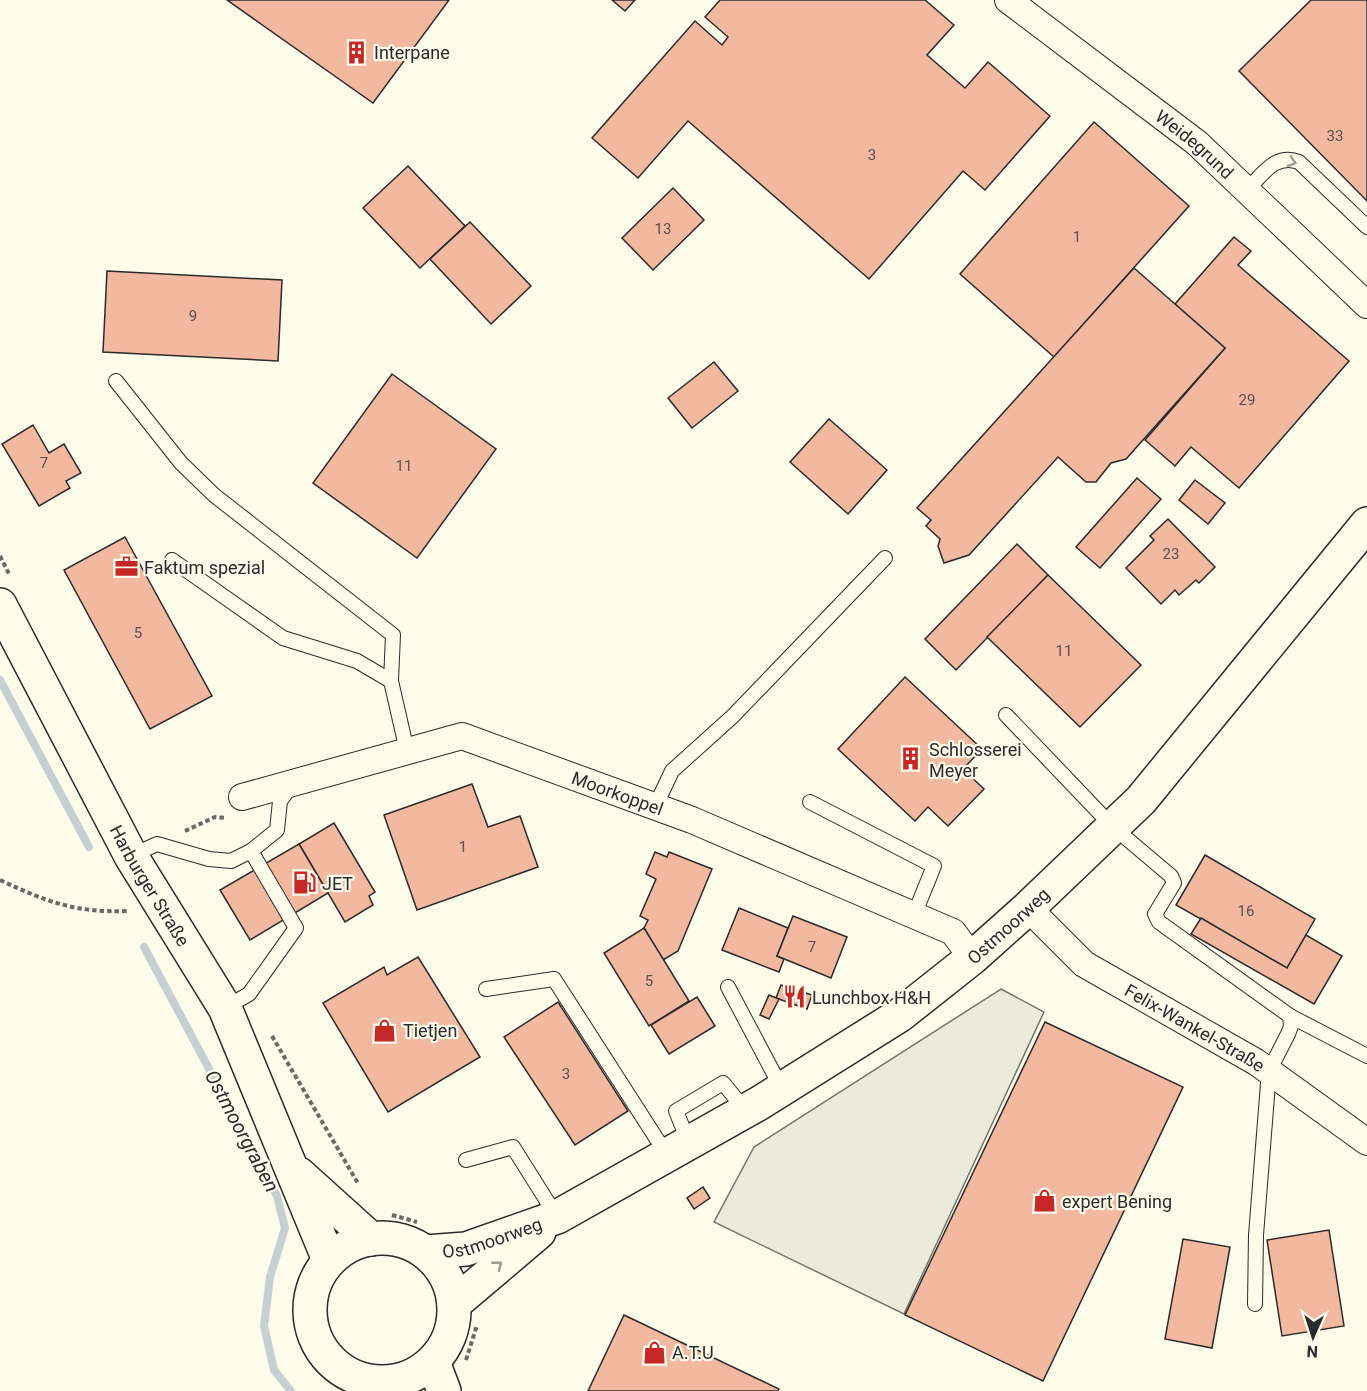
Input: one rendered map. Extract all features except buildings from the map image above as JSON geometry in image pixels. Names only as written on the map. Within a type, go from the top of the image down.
[{"type":"street","name":"Weidegrund","points":[[1008,0],[1197,143],[1367,305]]},
{"type":"street","name":"Ostmoorweg","points":[[423,1238],[466,1249],[557,1217],[746,1112],[900,1015],[972,958],[1141,800],[1367,524]]},
{"type":"street","name":"Harburger Straße","points":[[7,595],[144,850],[161,906],[225,1008],[293,1168],[329,1260]]},
{"type":"street","name":"Moorkoppel","points":[[242,797],[462,735],[655,807],[953,932],[972,958]]},
{"type":"street","name":"Felix-Wankel-Straße","points":[[1028,908],[1084,964],[1269,1071],[1367,1142]]},
{"type":"street","name":"Harburger Straße","points":[[293,1168],[379,1226]]},
{"type":"street","name":"Ostmoorweg","points":[[454,1304],[557,1217]]},
{"type":"street","points":[[379,1226],[390,1238],[408,1243],[423,1238],[449,1284],[454,1304],[453,1326],[444,1347],[439,1376],[415,1375],[403,1386],[376,1383],[353,1377],[334,1365],[319,1346],[310,1325],[310,1302],[316,1279],[329,1260],[379,1226]]},
{"type":"lane","points":[[1247,190],[1274,163],[1291,159],[1299,162],[1367,227]]},
{"type":"lane","points":[[116,381],[181,463],[214,495],[393,635],[391,681],[407,751]]},
{"type":"lane","points":[[655,807],[672,771],[733,716],[885,558]]},
{"type":"lane","points":[[172,560],[284,638],[357,661],[391,681]]},
{"type":"lane","points":[[1006,715],[1113,827],[1173,879],[1172,886],[1157,908],[1155,915],[1159,922],[1290,1016],[1367,1056]]},
{"type":"lane","points":[[144,850],[231,861],[251,851],[277,830],[280,801],[293,783]]},
{"type":"lane","points":[[810,802],[934,866],[914,915]]},
{"type":"lane","points":[[225,1008],[249,994],[296,928],[251,851]]},
{"type":"lane","points":[[486,989],[554,979],[679,1151]]},
{"type":"lane","points":[[728,987],[782,1089]]},
{"type":"lane","points":[[1255,1304],[1256,1235],[1269,1071],[1292,1026],[1290,1016]]},
{"type":"lane","points":[[466,1160],[513,1147],[557,1217]]},
{"type":"path","points":[[0,556],[7,595]]},
{"type":"path","points":[[144,850],[214,817],[228,819],[242,797]]},
{"type":"path","points":[[0,890],[1,881],[64,907],[95,912],[138,911],[161,906]]},
{"type":"path","points":[[272,1035],[363,1192]]},
{"type":"path","points":[[379,1226],[423,1238]]},
{"type":"shaded area","points":[[1001,989],[1044,1012],[904,1314],[714,1222],[754,1147]]},
{"type":"waterway","name":"Ostmoorgraben","points":[[0,680],[89,847]]},
{"type":"waterway","name":"Ostmoorgraben","points":[[144,947],[277,1196],[285,1228],[270,1277],[264,1326],[274,1370],[291,1391]]},
{"type":"place","name":"Interpane","points":[[356,52]]},
{"type":"place","name":"Faktum spezial","points":[[126,567]]},
{"type":"place","name":"Schlosserei Meyer","points":[[911,759]]},
{"type":"place","name":"JET","points":[[304,883]]},
{"type":"place","name":"Lunchbox H&H","points":[[794,997]]},
{"type":"place","name":"Tietjen","points":[[385,1030]]},
{"type":"place","name":"expert Bening","points":[[1044,1201]]},
{"type":"place","name":"A.T.U","points":[[654,1352]]}]
